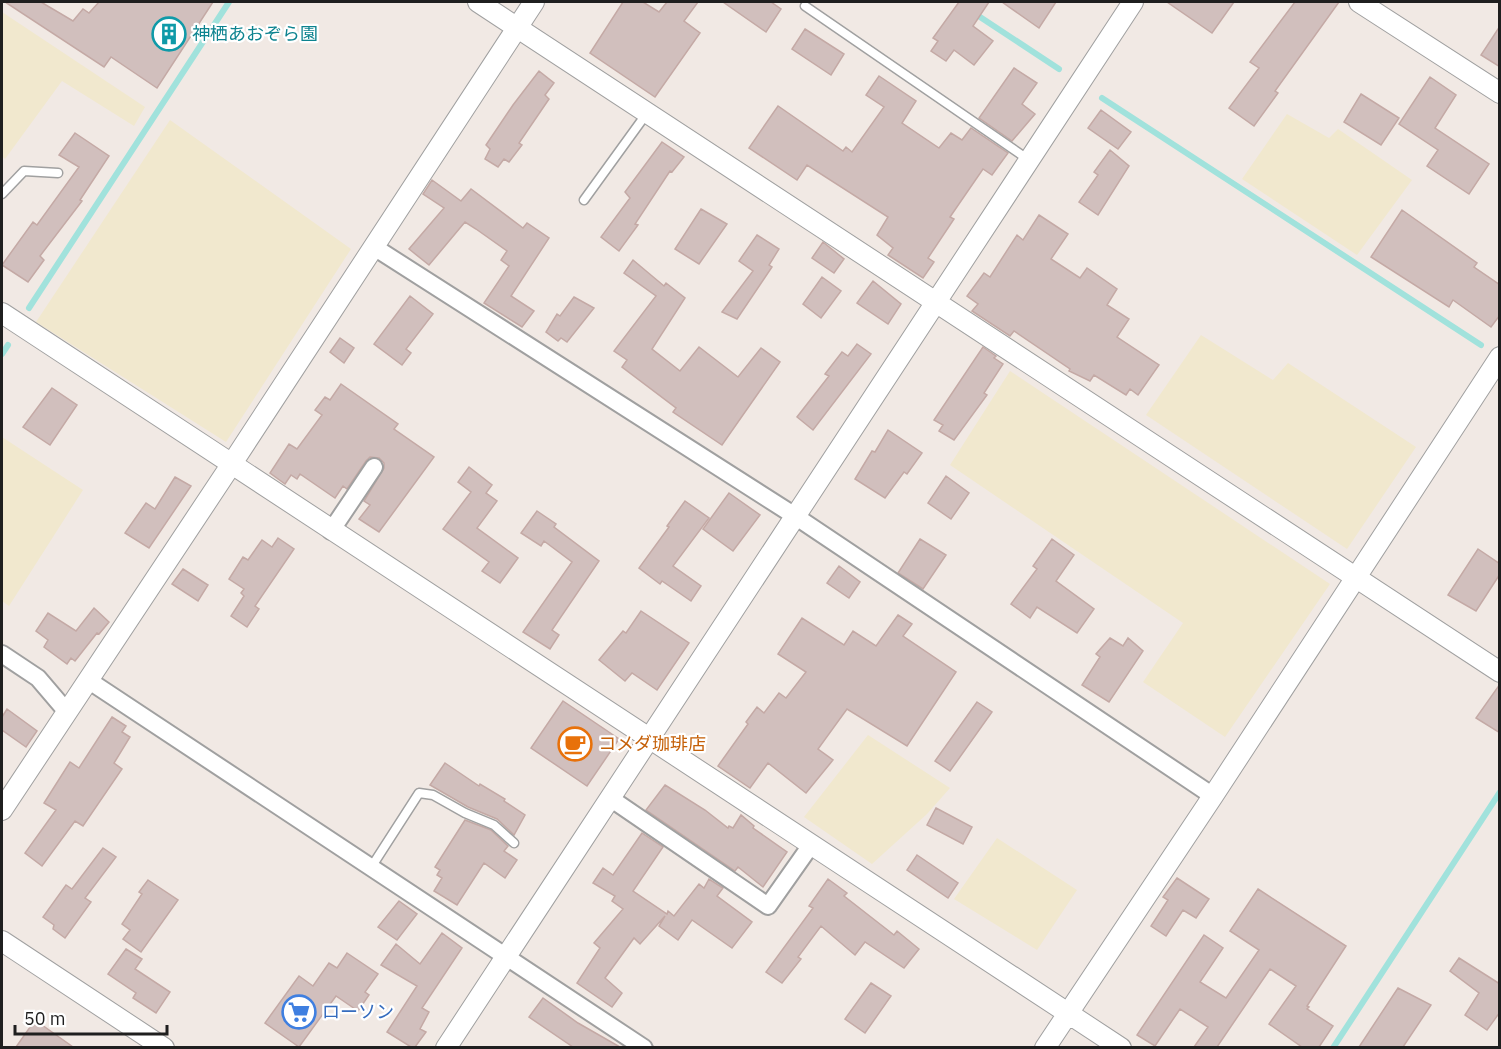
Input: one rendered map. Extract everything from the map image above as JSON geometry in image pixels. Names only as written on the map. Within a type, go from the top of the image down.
[{"type":"street","points":[[478,2],[1500,672]]},
{"type":"street","points":[[2,810],[534,2]]},
{"type":"street","points":[[446,1047],[1133,2]]},
{"type":"street","points":[[1359,2],[1500,93]]},
{"type":"street","points":[[374,247],[795,516],[1214,796]]},
{"type":"street","points":[[2,313],[1120,1047]]},
{"type":"street","points":[[1045,1047],[1214,796],[1500,357]]},
{"type":"street","points":[[332,531],[374,467]]},
{"type":"street","points":[[2,654],[38,678],[67,712]]},
{"type":"street","points":[[88,680],[644,1047]]},
{"type":"street","points":[[610,798],[768,906],[811,845]]},
{"type":"street","points":[[2,941],[164,1047]]},
{"type":"lane","points":[[805,6],[1029,160]]},
{"type":"lane","points":[[584,200],[647,113]]},
{"type":"lane","points":[[2,194],[24,171],[58,173]]},
{"type":"lane","points":[[372,866],[419,793],[433,795],[465,813],[494,825],[514,843]]},
{"type":"shaded area","points":[[2,12],[145,107],[134,126],[62,81],[5,159],[2,156]]},
{"type":"shaded area","points":[[1287,114],[1329,138],[1338,129],[1412,180],[1357,255],[1242,179]]},
{"type":"shaded area","points":[[170,120],[351,249],[226,442],[36,322]]},
{"type":"shaded area","points":[[1201,335],[1273,380],[1288,363],[1416,447],[1347,549],[1146,415]]},
{"type":"shaded area","points":[[1010,371],[1330,584],[1225,737],[1143,682],[1183,623],[950,465]]},
{"type":"shaded area","points":[[2,437],[83,490],[9,606],[2,601]]},
{"type":"shaded area","points":[[868,735],[950,788],[927,814],[872,864],[804,817]]},
{"type":"shaded area","points":[[997,838],[1077,890],[1037,950],[954,899]]},
{"type":"building","points":[[5,2],[41,2],[73,21],[83,9],[89,13],[99,2],[213,2],[157,88],[111,57],[104,67]]},
{"type":"building","points":[[623,2],[643,2],[659,12],[667,2],[698,2],[684,21],[700,33],[655,97],[590,53]]},
{"type":"building","points":[[723,2],[771,2],[781,9],[766,32]]},
{"type":"building","points":[[959,2],[989,2],[973,26],[993,41],[974,65],[954,50],[946,61],[931,51],[938,41],[933,38]]},
{"type":"building","points":[[1002,2],[1056,2],[1039,28]]},
{"type":"building","points":[[1167,2],[1234,2],[1212,33]]},
{"type":"building","points":[[1295,2],[1339,2],[1275,91],[1278,93],[1254,126],[1229,108],[1259,68],[1250,62]]},
{"type":"building","points":[[1500,26],[1500,67],[1481,55]]},
{"type":"building","points":[[805,29],[844,54],[831,75],[792,49]]},
{"type":"building","points":[[1014,68],[1037,83],[1022,104],[1035,114],[1012,141],[979,118]]},
{"type":"building","points":[[539,71],[554,83],[545,95],[549,99],[519,143],[522,145],[509,162],[504,159],[498,167],[485,159],[490,149],[486,145]]},
{"type":"building","points":[[879,76],[916,101],[902,123],[939,148],[951,133],[962,140],[971,128],[1008,153],[992,175],[983,169],[950,217],[954,219],[928,258],[934,262],[923,278],[888,255],[893,248],[877,235],[888,217],[807,165],[797,180],[749,148],[778,106],[843,151],[846,147],[852,152],[884,107],[866,95]]},
{"type":"building","points":[[1430,77],[1456,95],[1435,128],[1489,164],[1469,194],[1427,166],[1438,150],[1399,124]]},
{"type":"building","points":[[1361,94],[1399,118],[1381,145],[1344,122]]},
{"type":"building","points":[[1101,110],[1131,132],[1118,149],[1088,128]]},
{"type":"building","points":[[75,133],[109,156],[80,200],[82,201],[40,256],[44,260],[28,282],[2,265],[33,222],[37,225],[79,167],[59,155]]},
{"type":"building","points":[[662,142],[684,157],[672,172],[670,171],[635,224],[638,225],[619,251],[601,237],[630,198],[625,192]]},
{"type":"building","points":[[1110,150],[1129,166],[1098,215],[1079,202],[1098,175],[1094,172]]},
{"type":"building","points":[[432,180],[461,201],[471,189],[523,228],[527,223],[549,238],[511,296],[534,311],[522,327],[484,303],[509,266],[501,260],[507,251],[476,229],[465,222],[429,265],[409,249],[444,208],[423,194]]},
{"type":"building","points":[[701,209],[727,224],[699,264],[675,249]]},
{"type":"building","points":[[1402,210],[1477,263],[1474,267],[1500,285],[1500,315],[1491,327],[1453,300],[1449,307],[1371,257]]},
{"type":"building","points":[[1039,215],[1068,234],[1051,259],[1080,278],[1087,268],[1117,289],[1107,305],[1129,319],[1117,337],[1159,365],[1138,395],[1130,389],[1126,395],[1094,375],[1090,381],[1069,371],[1070,369],[1014,331],[1010,336],[972,311],[978,304],[967,296],[984,273],[990,277],[1017,235],[1023,240]]},
{"type":"building","points":[[757,235],[779,249],[769,265],[772,267],[737,319],[722,312],[753,271],[739,261]]},
{"type":"building","points":[[823,242],[844,259],[834,273],[812,258]]},
{"type":"building","points":[[633,260],[664,286],[666,283],[685,298],[652,349],[680,371],[699,347],[738,377],[761,348],[780,362],[722,445],[673,412],[676,408],[622,367],[627,360],[614,351],[656,296],[624,273]]},
{"type":"building","points":[[822,277],[841,291],[821,318],[803,304]]},
{"type":"building","points":[[873,281],[901,304],[888,324],[857,303]]},
{"type":"building","points":[[410,296],[433,314],[406,349],[411,353],[402,365],[374,344]]},
{"type":"building","points":[[574,297],[594,308],[567,342],[561,338],[558,341],[546,332],[557,314],[560,316]]},
{"type":"building","points":[[340,338],[354,348],[344,363],[330,352]]},
{"type":"building","points":[[857,344],[871,354],[813,430],[797,417],[829,376],[825,374],[842,352],[848,356]]},
{"type":"building","points":[[983,347],[1003,364],[984,393],[987,395],[954,440],[939,431],[943,425],[934,420]]},
{"type":"building","points":[[341,384],[398,424],[394,429],[434,457],[379,532],[359,519],[370,505],[364,501],[384,468],[384,463],[379,458],[370,457],[347,489],[343,486],[335,498],[300,474],[297,479],[291,475],[285,484],[270,473],[289,444],[297,449],[322,415],[315,410],[325,397],[330,400]]},
{"type":"building","points":[[52,388],[77,405],[50,445],[23,427]]},
{"type":"building","points":[[888,430],[922,453],[907,474],[904,472],[885,498],[855,479]]},
{"type":"building","points":[[469,467],[492,485],[486,493],[497,501],[477,528],[518,558],[500,583],[482,571],[489,562],[443,529],[471,492],[458,482]]},
{"type":"building","points":[[946,476],[969,493],[951,519],[928,503]]},
{"type":"building","points":[[175,477],[191,486],[149,548],[125,533],[146,503],[155,509]]},
{"type":"building","points":[[729,493],[760,515],[733,551],[703,529]]},
{"type":"building","points":[[685,501],[709,518],[673,566],[701,586],[691,601],[662,581],[660,584],[639,568]]},
{"type":"building","points":[[537,511],[556,524],[554,527],[599,561],[552,630],[559,635],[550,649],[523,632],[572,562],[544,541],[541,546],[521,533]]},
{"type":"building","points":[[278,538],[294,549],[255,606],[259,609],[247,627],[231,616],[244,596],[241,593],[244,589],[229,579],[243,557],[248,560],[262,540],[272,547]]},
{"type":"building","points":[[920,539],[946,555],[923,589],[898,573]]},
{"type":"building","points":[[1052,539],[1074,555],[1056,581],[1094,609],[1077,633],[1037,607],[1030,618],[1011,604],[1037,569],[1033,566]]},
{"type":"building","points":[[1478,549],[1500,564],[1500,574],[1476,611],[1448,595]]},
{"type":"building","points":[[839,566],[860,582],[849,598],[827,583]]},
{"type":"building","points":[[183,569],[208,585],[198,601],[172,584]]},
{"type":"building","points":[[94,608],[109,622],[99,634],[97,633],[75,661],[71,658],[67,664],[44,647],[48,640],[36,631],[48,613],[76,631]]},
{"type":"building","points":[[641,611],[689,643],[657,690],[632,673],[625,681],[599,660],[623,631],[626,633]]},
{"type":"building","points":[[898,615],[912,624],[903,636],[956,672],[907,746],[847,709],[818,749],[833,760],[806,793],[768,763],[750,788],[718,766],[748,724],[746,722],[757,707],[764,713],[779,693],[786,698],[806,672],[778,654],[802,618],[844,645],[853,631],[876,646]]},
{"type":"building","points":[[1110,638],[1123,646],[1128,638],[1143,651],[1109,702],[1082,685],[1100,657],[1096,654]]},
{"type":"building","points":[[1500,684],[1500,733],[1476,718]]},
{"type":"building","name":"コメダ珈琲店","points":[[563,701],[619,739],[587,786],[531,748]]},
{"type":"building","points":[[977,702],[992,712],[950,771],[935,761]]},
{"type":"building","points":[[7,709],[37,731],[26,747],[2,730],[2,717]]},
{"type":"building","points":[[112,717],[126,726],[122,732],[130,737],[114,763],[122,769],[83,826],[75,821],[42,866],[25,853],[56,810],[44,803],[70,762],[79,768]]},
{"type":"building","points":[[445,763],[479,786],[480,784],[505,799],[504,801],[525,815],[514,835],[497,819],[468,807],[430,785]]},
{"type":"building","points":[[665,785],[705,810],[728,828],[729,826],[733,828],[741,815],[754,826],[753,828],[787,852],[763,887],[738,867],[735,871],[646,810]]},
{"type":"building","points":[[936,808],[972,827],[963,844],[927,825]]},
{"type":"building","points":[[465,820],[491,830],[508,846],[504,851],[517,860],[505,878],[484,863],[457,905],[434,891],[442,878],[437,875],[440,870],[435,867]]},
{"type":"building","points":[[642,833],[663,847],[633,891],[667,914],[668,911],[674,916],[699,884],[704,888],[709,879],[723,888],[717,896],[752,922],[732,948],[692,920],[678,940],[659,926],[665,916],[640,944],[634,938],[605,978],[622,993],[612,1007],[577,983],[600,948],[594,943],[623,909],[612,901],[615,896],[593,883],[603,868],[613,875]]},
{"type":"building","points":[[103,848],[116,857],[85,898],[91,902],[65,938],[53,929],[54,925],[43,917],[66,885],[72,889]]},
{"type":"building","points":[[917,855],[958,883],[948,898],[907,870]]},
{"type":"building","points":[[1177,878],[1209,899],[1196,918],[1183,910],[1166,936],[1151,926],[1168,900],[1163,897]]},
{"type":"building","points":[[828,879],[847,893],[844,896],[894,935],[897,931],[919,949],[904,968],[865,942],[855,955],[821,926],[798,957],[801,959],[782,983],[766,972],[813,908],[809,906]]},
{"type":"building","points":[[148,880],[178,900],[141,952],[123,939],[130,930],[122,924],[142,894],[139,892]]},
{"type":"building","points":[[1258,889],[1346,946],[1307,1006],[1309,1007],[1307,1009],[1333,1026],[1319,1047],[1302,1047],[1269,1024],[1296,986],[1270,969],[1217,1047],[1194,1047],[1208,1027],[1180,1009],[1155,1046],[1137,1035],[1204,935],[1223,948],[1200,982],[1226,998],[1259,950],[1230,931]]},
{"type":"building","points":[[399,901],[417,914],[397,940],[378,927]]},
{"type":"building","points":[[442,933],[462,948],[422,1008],[429,1012],[420,1029],[426,1032],[415,1047],[411,1047],[387,1032],[417,986],[381,965],[396,944],[420,964]]},
{"type":"building","points":[[126,949],[142,959],[135,969],[170,992],[156,1013],[133,998],[136,993],[108,974]]},
{"type":"building","points":[[347,953],[378,974],[365,992],[369,995],[358,1011],[336,996],[299,1047],[265,1023],[299,976],[313,986],[329,963],[337,968]]},
{"type":"building","points":[[1459,958],[1500,984],[1500,1012],[1487,1030],[1465,1015],[1479,993],[1450,971]]},
{"type":"building","points":[[871,983],[891,996],[865,1033],[845,1019]]},
{"type":"building","points":[[1398,988],[1431,1005],[1403,1047],[1359,1047]]},
{"type":"building","points":[[543,998],[578,1023],[620,1047],[573,1047],[529,1017]]},
{"type":"building","points":[[35,1020],[73,1047],[16,1047]]},
{"type":"waterway","points":[[29,308],[229,2]]},
{"type":"waterway","points":[[974,13],[1059,69]]},
{"type":"waterway","points":[[1102,98],[1481,345]]},
{"type":"waterway","points":[[2,354],[8,345]]},
{"type":"waterway","points":[[1333,1048],[1500,792]]},
{"type":"place","name":"神栖あおぞら園","points":[[169,34]]},
{"type":"place","name":"コメダ珈琲店","points":[[575,744]]},
{"type":"place","name":"ローソン","points":[[299,1012]]}]
